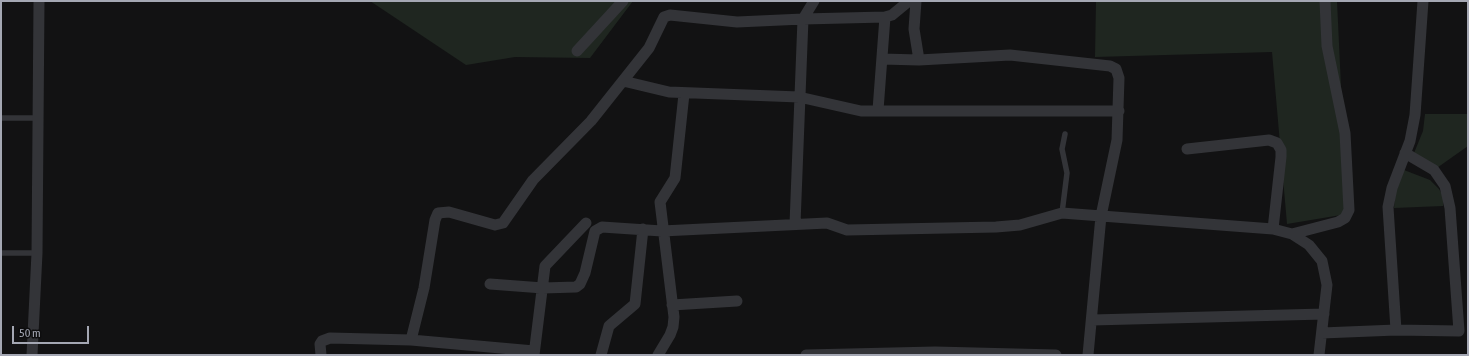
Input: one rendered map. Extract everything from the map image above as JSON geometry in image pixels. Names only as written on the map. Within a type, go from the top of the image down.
[{"type":"street","points":[[32,355],[37,253],[39,1]]},
{"type":"street","points":[[577,51],[623,1]]},
{"type":"street","points":[[795,224],[803,19],[814,1]]},
{"type":"street","points":[[411,340],[424,288],[438,213],[448,212],[495,225],[502,224],[530,184],[591,121],[649,48],[665,16],[737,22],[884,17],[892,15],[909,1]]},
{"type":"street","points":[[916,1],[914,29],[919,60]]},
{"type":"street","points":[[1292,234],[1342,220],[1349,210],[1345,133],[1327,46],[1325,1]]},
{"type":"street","points":[[1396,330],[1388,207],[1392,188],[1412,130],[1416,109],[1423,1]]},
{"type":"street","points":[[878,110],[884,17]]},
{"type":"street","points":[[882,59],[919,60],[1010,56],[1110,66],[1116,69],[1118,73],[1119,111],[1114,160],[1101,216],[1088,355]]},
{"type":"street","points":[[623,81],[654,89],[684,94],[799,97],[861,111],[1119,111]]},
{"type":"street","points":[[658,355],[673,327],[672,305],[662,231],[660,202],[675,178],[684,94]]},
{"type":"street","points":[[1187,149],[1269,140],[1278,143],[1281,150],[1273,229]]},
{"type":"street","points":[[1322,333],[1396,330],[1464,331],[1450,208],[1445,186],[1434,170],[1405,153]]},
{"type":"street","points":[[490,284],[543,288],[571,288],[580,284],[585,274],[594,234],[597,229],[602,227],[662,231],[827,223],[847,230],[996,227],[1020,225],[1062,213],[1169,223],[1273,229],[1292,234],[1309,246],[1322,261],[1327,285],[1319,355]]},
{"type":"street","points":[[321,355],[320,344],[322,341],[330,338],[411,340],[475,350],[534,353],[547,262],[586,223]]},
{"type":"street","points":[[600,355],[609,326],[635,304],[643,230]]},
{"type":"street","points":[[672,305],[737,301]]},
{"type":"street","points":[[1092,320],[1324,314]]},
{"type":"street","points":[[806,355],[1056,355]]},
{"type":"lane","points":[[1,118],[38,118]]},
{"type":"lane","points":[[1062,213],[1067,173],[1062,148],[1065,134]]},
{"type":"lane","points":[[1,253],[37,253]]},
{"type":"shaded area","points":[[370,1],[633,1],[590,58],[515,57],[466,65]]},
{"type":"shaded area","points":[[1096,1],[1337,1],[1347,214],[1287,224],[1272,52],[1095,57]]},
{"type":"shaded area","points":[[1425,114],[1468,114],[1468,146],[1434,170],[1414,153],[1423,131]]},
{"type":"shaded area","points":[[1404,170],[1430,180],[1439,189],[1443,196],[1443,206],[1394,208],[1395,194]]}]
